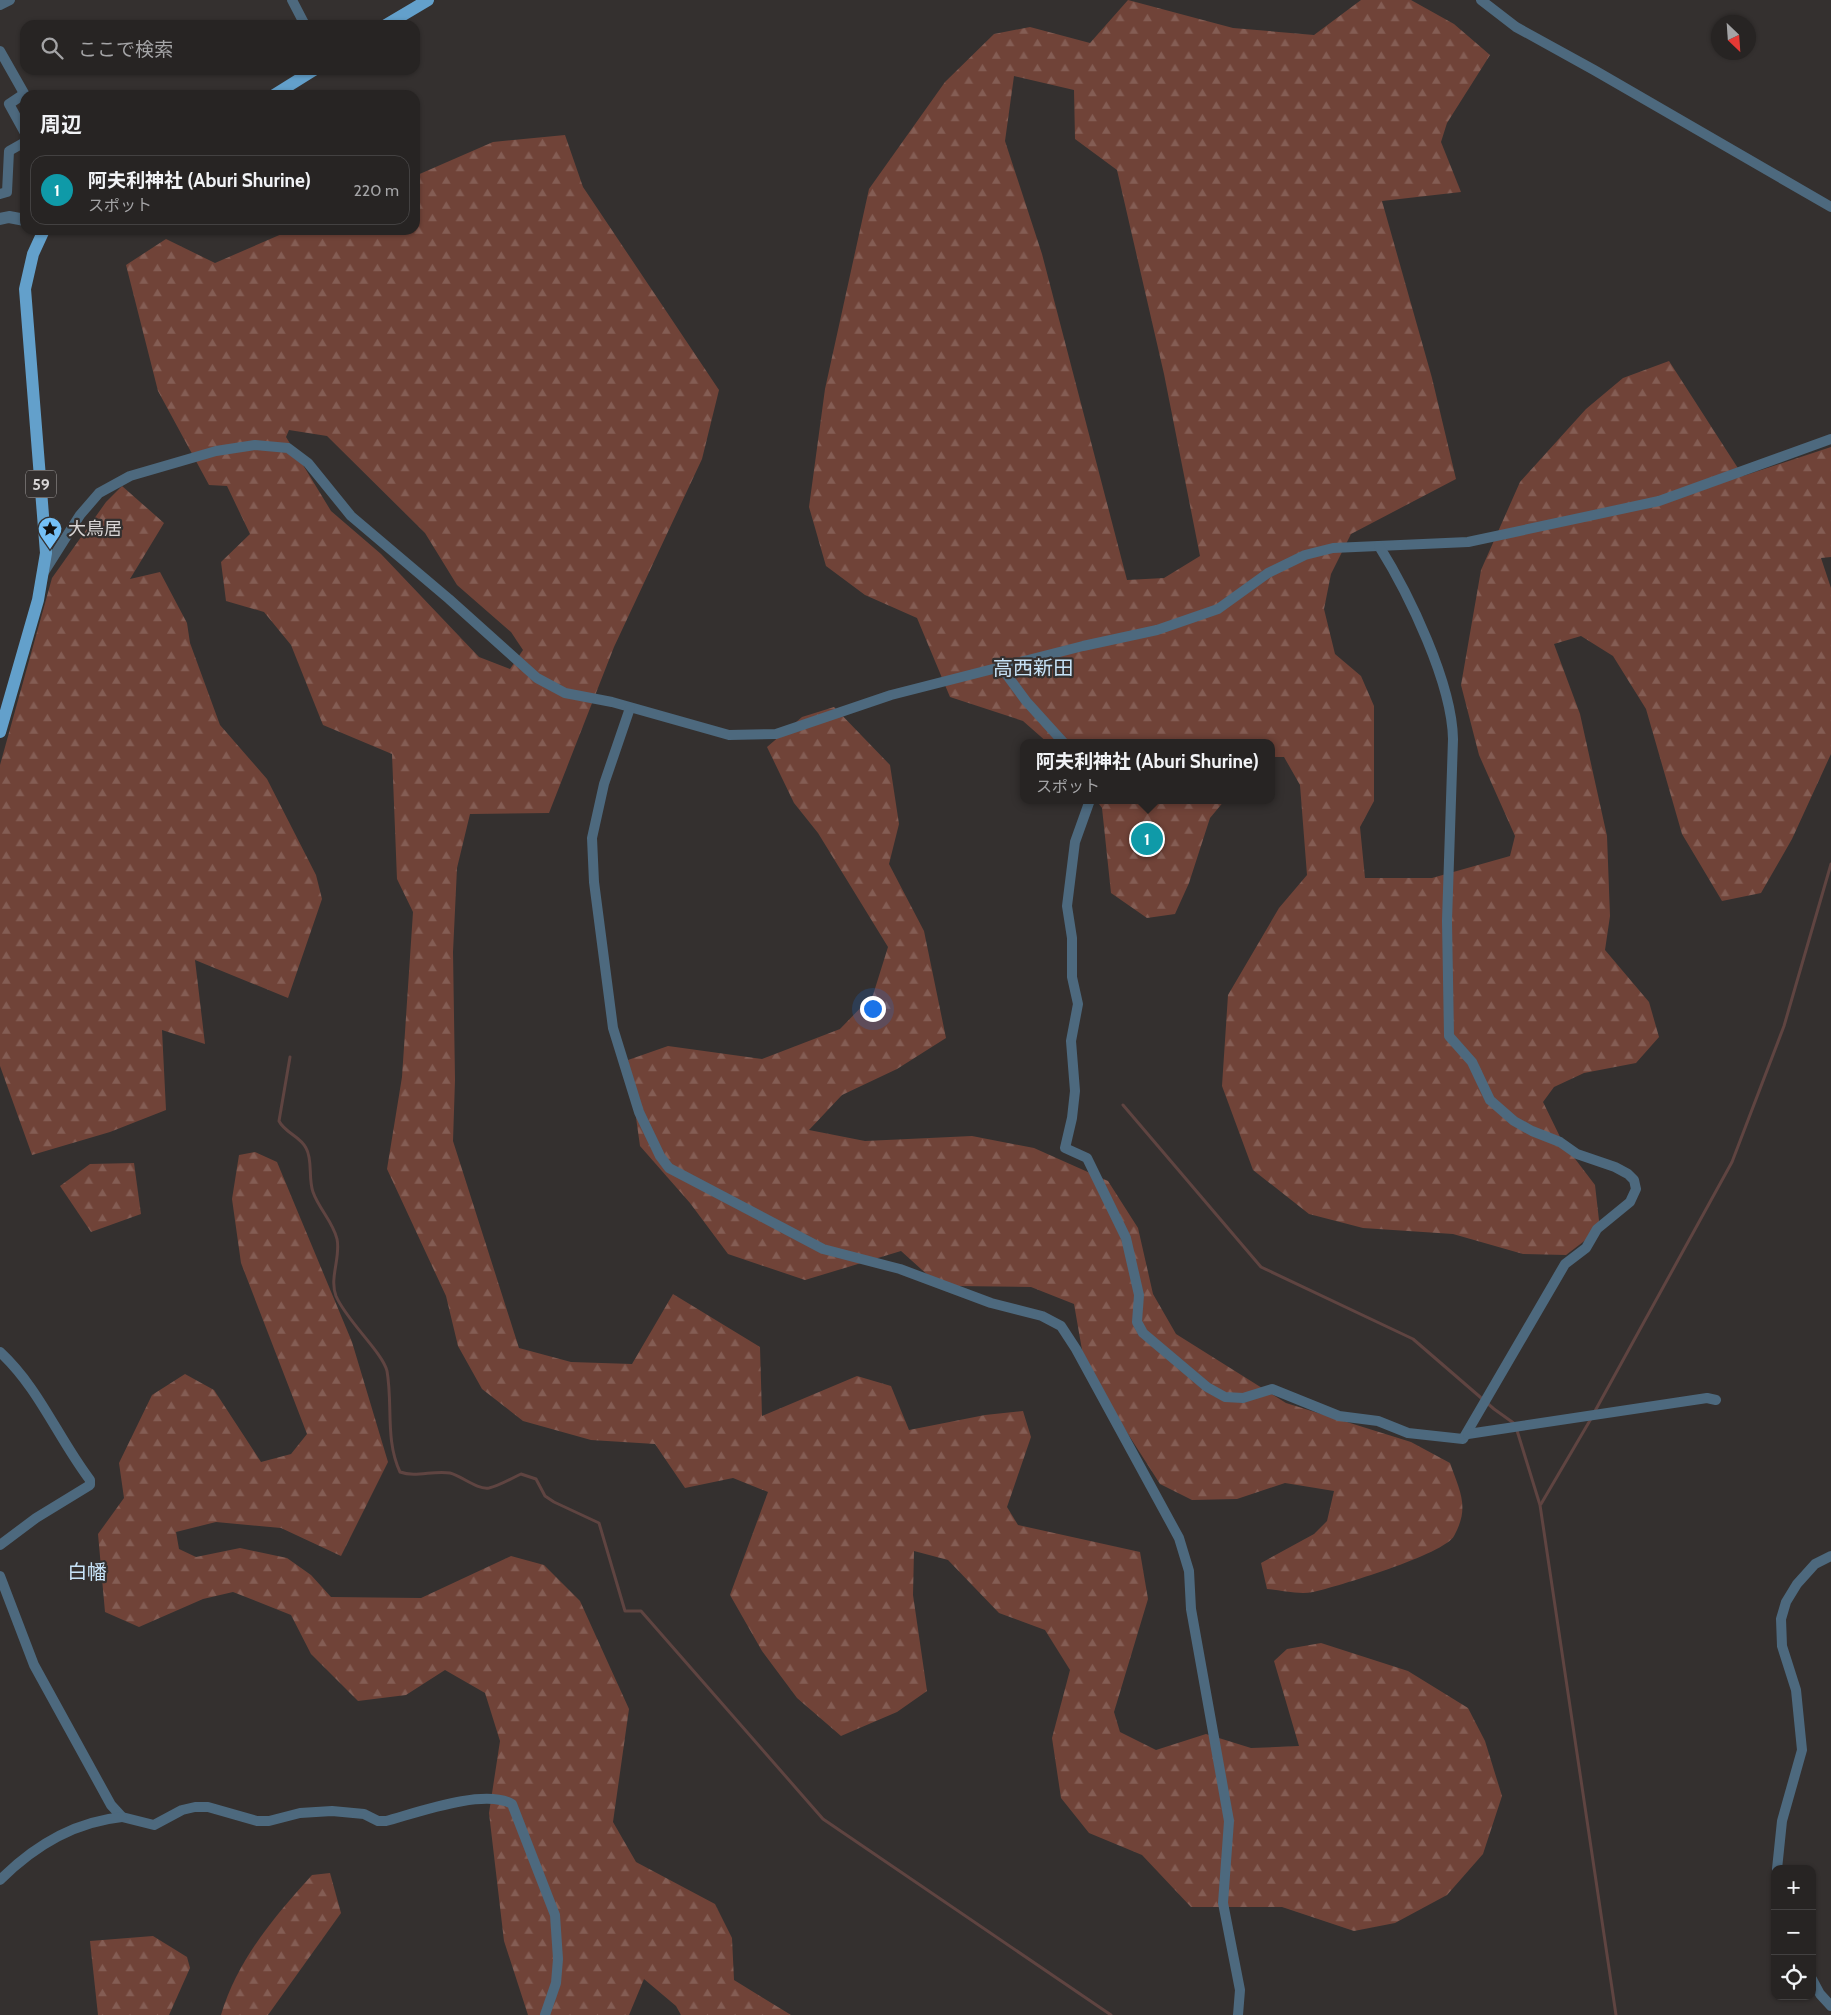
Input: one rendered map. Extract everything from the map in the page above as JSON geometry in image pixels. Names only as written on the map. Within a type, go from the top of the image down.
[{"type":"main road","points":[[394,20],[428,0]]},
{"type":"main road","points":[[282,90],[306,75]]},
{"type":"main road","name":"59","points":[[0,732],[44,572],[46,537],[25,298],[27,273],[41,235]]},
{"type":"street","points":[[0,5],[10,0]]},
{"type":"street","points":[[292,0],[302,20]]},
{"type":"street","points":[[1481,0],[1516,27],[1831,207]]},
{"type":"street","points":[[0,51],[22,90]]},
{"type":"street","points":[[20,98],[8,104],[20,124]]},
{"type":"street","points":[[0,194],[7,192],[9,151],[20,145]]},
{"type":"street","points":[[0,219],[9,217],[20,219]]},
{"type":"street","points":[[44,572],[80,515],[99,493],[130,476],[216,451],[255,445],[288,448],[308,463],[325,487],[352,516],[537,678],[565,693],[630,708],[729,735],[776,734],[891,696],[1082,646],[1156,630],[1218,610],[1268,574],[1305,555],[1334,548],[1468,542],[1659,501],[1831,439]]},
{"type":"street","points":[[1089,804],[1075,842],[1067,906],[1072,938],[1072,977],[1078,1004],[1070,1041],[1075,1091],[1072,1118],[1065,1148],[1086,1158],[1126,1238],[1139,1295],[1137,1322],[1143,1333],[1207,1387],[1225,1397],[1243,1398],[1272,1389],[1339,1416],[1378,1421],[1408,1433],[1463,1440],[1491,1389],[1544,1304],[1566,1264],[1586,1248],[1597,1229],[1630,1202],[1636,1189],[1634,1180],[1628,1174],[1615,1167],[1577,1154],[1560,1142],[1532,1132],[1514,1121],[1490,1100],[1472,1062],[1449,1036],[1447,921],[1454,739],[1452,716],[1449,700],[1421,628],[1379,546]]},
{"type":"street","points":[[1001,668],[1026,701],[1060,739]]},
{"type":"street","points":[[630,708],[604,784],[592,838],[594,882],[613,1028],[639,1112],[654,1145],[670,1168],[823,1249],[900,1269],[992,1304],[1042,1316],[1061,1326],[1076,1349],[1180,1538],[1189,1571],[1193,1619],[1229,1822],[1224,1904],[1240,1990],[1238,2015]]},
{"type":"street","points":[[0,1352],[29,1382],[77,1463],[90,1480],[90,1485],[36,1518],[22,1531],[0,1546]]},
{"type":"street","points":[[1468,1434],[1707,1398],[1716,1400]]},
{"type":"street","points":[[1777,1865],[1782,1821],[1802,1750],[1796,1690],[1782,1646],[1781,1619],[1786,1602],[1797,1584],[1815,1564],[1831,1556]]},
{"type":"street","points":[[0,1576],[34,1665],[111,1805],[122,1818]]},
{"type":"street","points":[[0,1880],[17,1863],[59,1834],[104,1819],[122,1818],[154,1825],[182,1810],[208,1807],[257,1821],[268,1821],[300,1813],[332,1811],[364,1814],[378,1821],[386,1821],[438,1805],[495,1798],[505,1800],[512,1804],[516,1810],[530,1854],[555,1914],[558,1934],[557,1975],[545,2015]]},
{"type":"street","points":[[1816,1986],[1831,2006]]},
{"type":"green space","points":[[1128,0],[1233,28],[1314,35],[1361,0],[1411,0],[1454,24],[1490,55],[1447,123],[1441,142],[1461,192],[1382,201],[1432,378],[1456,479],[1351,534],[1331,574],[1324,609],[1335,654],[1361,676],[1374,706],[1374,801],[1360,827],[1365,878],[1432,878],[1510,856],[1515,836],[1479,755],[1461,685],[1481,570],[1520,482],[1586,409],[1623,378],[1669,361],[1743,476],[1831,447],[1831,557],[1821,558],[1831,588],[1831,754],[1792,839],[1761,893],[1722,901],[1682,834],[1646,709],[1613,656],[1581,636],[1554,644],[1580,714],[1607,836],[1610,916],[1605,950],[1649,1002],[1659,1037],[1636,1063],[1584,1073],[1554,1087],[1543,1102],[1563,1143],[1595,1185],[1600,1229],[1566,1255],[1523,1254],[1453,1234],[1363,1228],[1309,1214],[1253,1170],[1222,1086],[1228,995],[1279,908],[1307,875],[1300,785],[1284,757],[1275,757],[1275,739],[1043,739],[1023,721],[950,697],[917,618],[865,595],[826,566],[809,507],[825,389],[869,189],[945,82],[994,34],[1030,27],[1090,43]],"holes":[[[1014,76],[1074,90],[1075,139],[1117,170],[1164,374],[1200,556],[1164,578],[1127,580],[1042,254],[1005,141]]]},
{"type":"green space","points":[[565,135],[583,187],[719,390],[702,459],[614,647],[549,813],[470,814],[457,868],[453,952],[455,1080],[453,1141],[519,1348],[571,1362],[632,1364],[673,1294],[760,1347],[762,1416],[857,1376],[891,1386],[909,1430],[985,1415],[1023,1411],[1031,1437],[1007,1507],[1018,1525],[1140,1552],[1148,1599],[1114,1712],[1120,1732],[1156,1750],[1206,1734],[1251,1748],[1299,1746],[1274,1661],[1287,1649],[1321,1643],[1408,1671],[1468,1708],[1485,1741],[1502,1796],[1483,1854],[1447,1895],[1395,1923],[1354,1931],[1282,1907],[1191,1907],[1142,1855],[1089,1833],[1061,1798],[1052,1738],[1070,1670],[1045,1630],[999,1613],[948,1560],[914,1551],[913,1595],[927,1691],[897,1712],[841,1736],[797,1698],[762,1651],[730,1595],[768,1492],[733,1478],[685,1488],[655,1444],[591,1440],[523,1421],[482,1389],[458,1346],[446,1296],[387,1169],[402,1077],[413,912],[397,879],[392,754],[323,725],[291,645],[264,612],[226,601],[221,562],[250,534],[227,486],[209,485],[158,391],[126,265],[166,239],[215,263],[279,235],[420,235],[420,174],[493,142]],"holes":[[[289,430],[327,436],[425,533],[457,585],[511,632],[523,650],[510,669],[479,657],[381,554],[331,511],[286,437]]]},
{"type":"green space","points":[[122,486],[164,523],[130,579],[160,572],[187,623],[190,643],[220,725],[267,779],[316,875],[322,899],[288,998],[195,960],[205,1044],[162,1030],[166,1110],[110,1132],[32,1155],[0,1066],[0,765],[52,578],[106,502]]},
{"type":"green space","points":[[834,707],[890,765],[899,824],[889,864],[924,931],[946,1038],[897,1069],[842,1095],[809,1130],[865,1141],[972,1136],[1034,1148],[1108,1181],[1138,1228],[1153,1294],[1176,1334],[1286,1403],[1411,1442],[1450,1463],[1460,1491],[1462,1516],[1454,1536],[1446,1543],[1431,1552],[1389,1569],[1325,1589],[1302,1593],[1267,1589],[1261,1563],[1314,1534],[1327,1521],[1334,1491],[1285,1483],[1237,1499],[1192,1500],[1160,1484],[1085,1367],[1074,1304],[1031,1287],[955,1286],[931,1278],[901,1251],[805,1280],[728,1254],[690,1203],[640,1146],[628,1060],[668,1046],[762,1059],[840,1029],[873,995],[888,947],[818,833],[794,803],[767,747],[802,717]]},
{"type":"green space","points":[[1099,804],[1222,804],[1210,818],[1189,883],[1175,914],[1147,918],[1111,893],[1102,808]]},
{"type":"green space","points":[[255,1152],[277,1162],[352,1342],[388,1462],[341,1556],[281,1528],[216,1522],[176,1532],[179,1549],[196,1557],[240,1548],[287,1558],[311,1575],[331,1597],[421,1598],[511,1556],[544,1565],[580,1601],[629,1709],[613,1822],[636,1862],[715,1904],[732,1938],[734,1980],[791,2015],[681,2015],[676,2006],[644,1979],[629,2015],[528,2015],[504,1941],[489,1813],[500,1741],[485,1693],[445,1670],[406,1695],[358,1701],[311,1654],[291,1615],[233,1592],[203,1599],[139,1627],[105,1612],[98,1534],[124,1498],[119,1463],[152,1395],[185,1374],[214,1390],[261,1462],[291,1454],[307,1434],[241,1263],[232,1199],[239,1155]]},
{"type":"green space","points":[[134,1163],[141,1214],[91,1232],[60,1186],[90,1164]]},
{"type":"green space","points":[[330,1873],[341,1913],[268,2015],[221,2015],[228,1995],[247,1957],[284,1906],[312,1875]]},
{"type":"green space","points":[[153,1936],[187,1957],[190,1968],[169,2015],[98,2015],[90,1941]]},
{"type":"waterway","points":[[1595,1411],[1732,1162],[1784,1026],[1831,864]]},
{"type":"waterway","points":[[290,1057],[279,1121],[306,1148],[313,1192],[337,1239],[338,1253],[334,1275],[336,1296],[379,1355],[387,1371],[392,1448],[400,1472],[406,1474],[450,1473],[484,1488],[497,1486],[521,1474],[536,1479],[545,1496],[554,1502],[599,1523],[625,1611],[641,1611],[823,1819],[1111,2015]]},
{"type":"waterway","points":[[1123,1105],[1261,1267],[1413,1339],[1494,1409],[1515,1424],[1540,1505],[1616,2015]]},
{"type":"waterway","points":[[1541,1504],[1592,1417]]},
{"type":"place","name":"大鳥居","points":[[50,550]]},
{"type":"place","name":"阿夫利神社 (Aburi Shurine)","points":[[1147,839]]},
{"type":"district","name":"高西新田","points":[[1033,668]]},
{"type":"district","name":"白幡","points":[[87,1572]]}]
